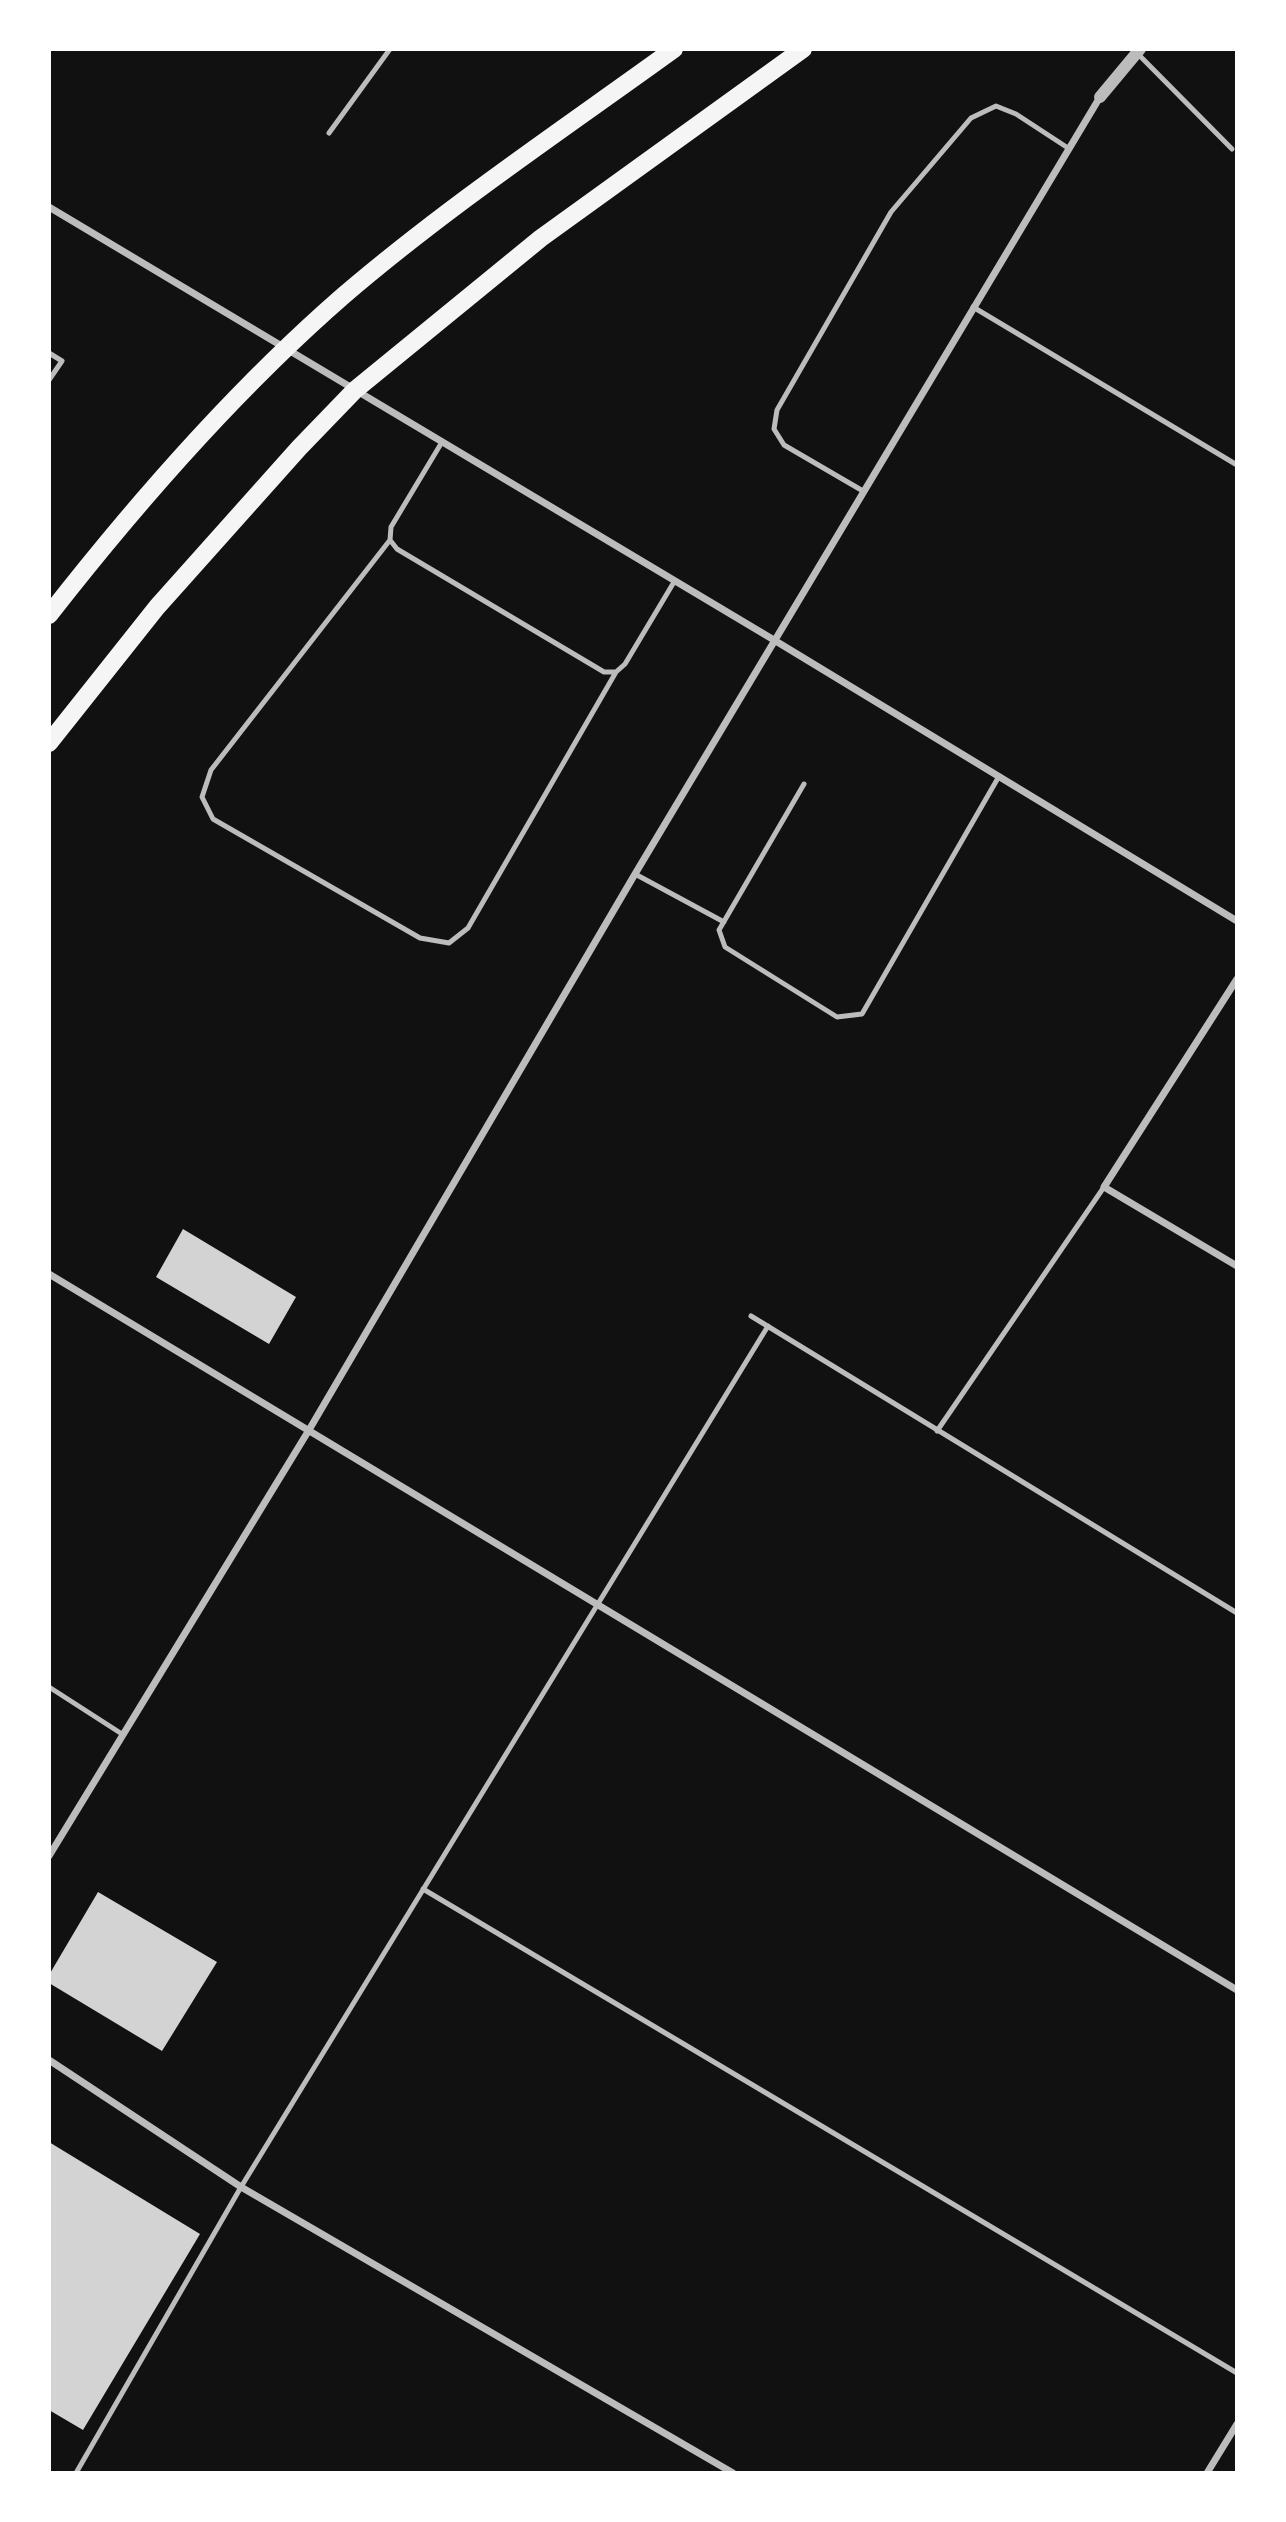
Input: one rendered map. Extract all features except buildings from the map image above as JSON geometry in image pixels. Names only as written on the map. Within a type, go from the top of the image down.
[{"type":"main road","points":[[49,614],[109,539],[178,460],[286,348],[427,228],[674,49]]},
{"type":"main road","points":[[49,743],[157,607],[299,448],[355,390],[541,238],[803,49]]},
{"type":"street","points":[[49,1856],[309,1430],[635,874],[1068,148],[1100,97],[1139,51]]},
{"type":"street","points":[[49,207],[774,640],[1237,921]]},
{"type":"street","points":[[1237,979],[1104,1187],[1237,1266]]},
{"type":"street","points":[[49,1274],[1237,1990]]},
{"type":"street","points":[[49,2060],[241,2187],[733,2473]]},
{"type":"street","points":[[1207,2473],[1237,2424]]},
{"type":"lane","points":[[329,133],[390,49]]},
{"type":"lane","points":[[1139,51],[1233,149]]},
{"type":"lane","points":[[863,491],[784,445],[774,429],[777,410],[891,212],[971,118],[996,106],[1016,114],[1068,148]]},
{"type":"lane","points":[[972,307],[1237,465]]},
{"type":"lane","points":[[49,353],[62,361],[49,380]]},
{"type":"lane","points":[[442,442],[391,527],[390,540],[211,770],[202,797],[213,819],[420,938],[449,943],[468,928],[616,671],[625,664],[674,582]]},
{"type":"lane","points":[[390,540],[397,550],[593,665],[604,671],[616,671]]},
{"type":"lane","points":[[804,784],[719,930],[725,947],[837,1017],[862,1014],[998,778]]},
{"type":"lane","points":[[635,874],[724,922]]},
{"type":"lane","points":[[937,1432],[1104,1187]]},
{"type":"lane","points":[[751,1316],[1237,1613]]},
{"type":"lane","points":[[76,2473],[241,2187],[768,1326]]},
{"type":"lane","points":[[49,1687],[122,1734]]},
{"type":"lane","points":[[424,1889],[1237,2373]]}]
